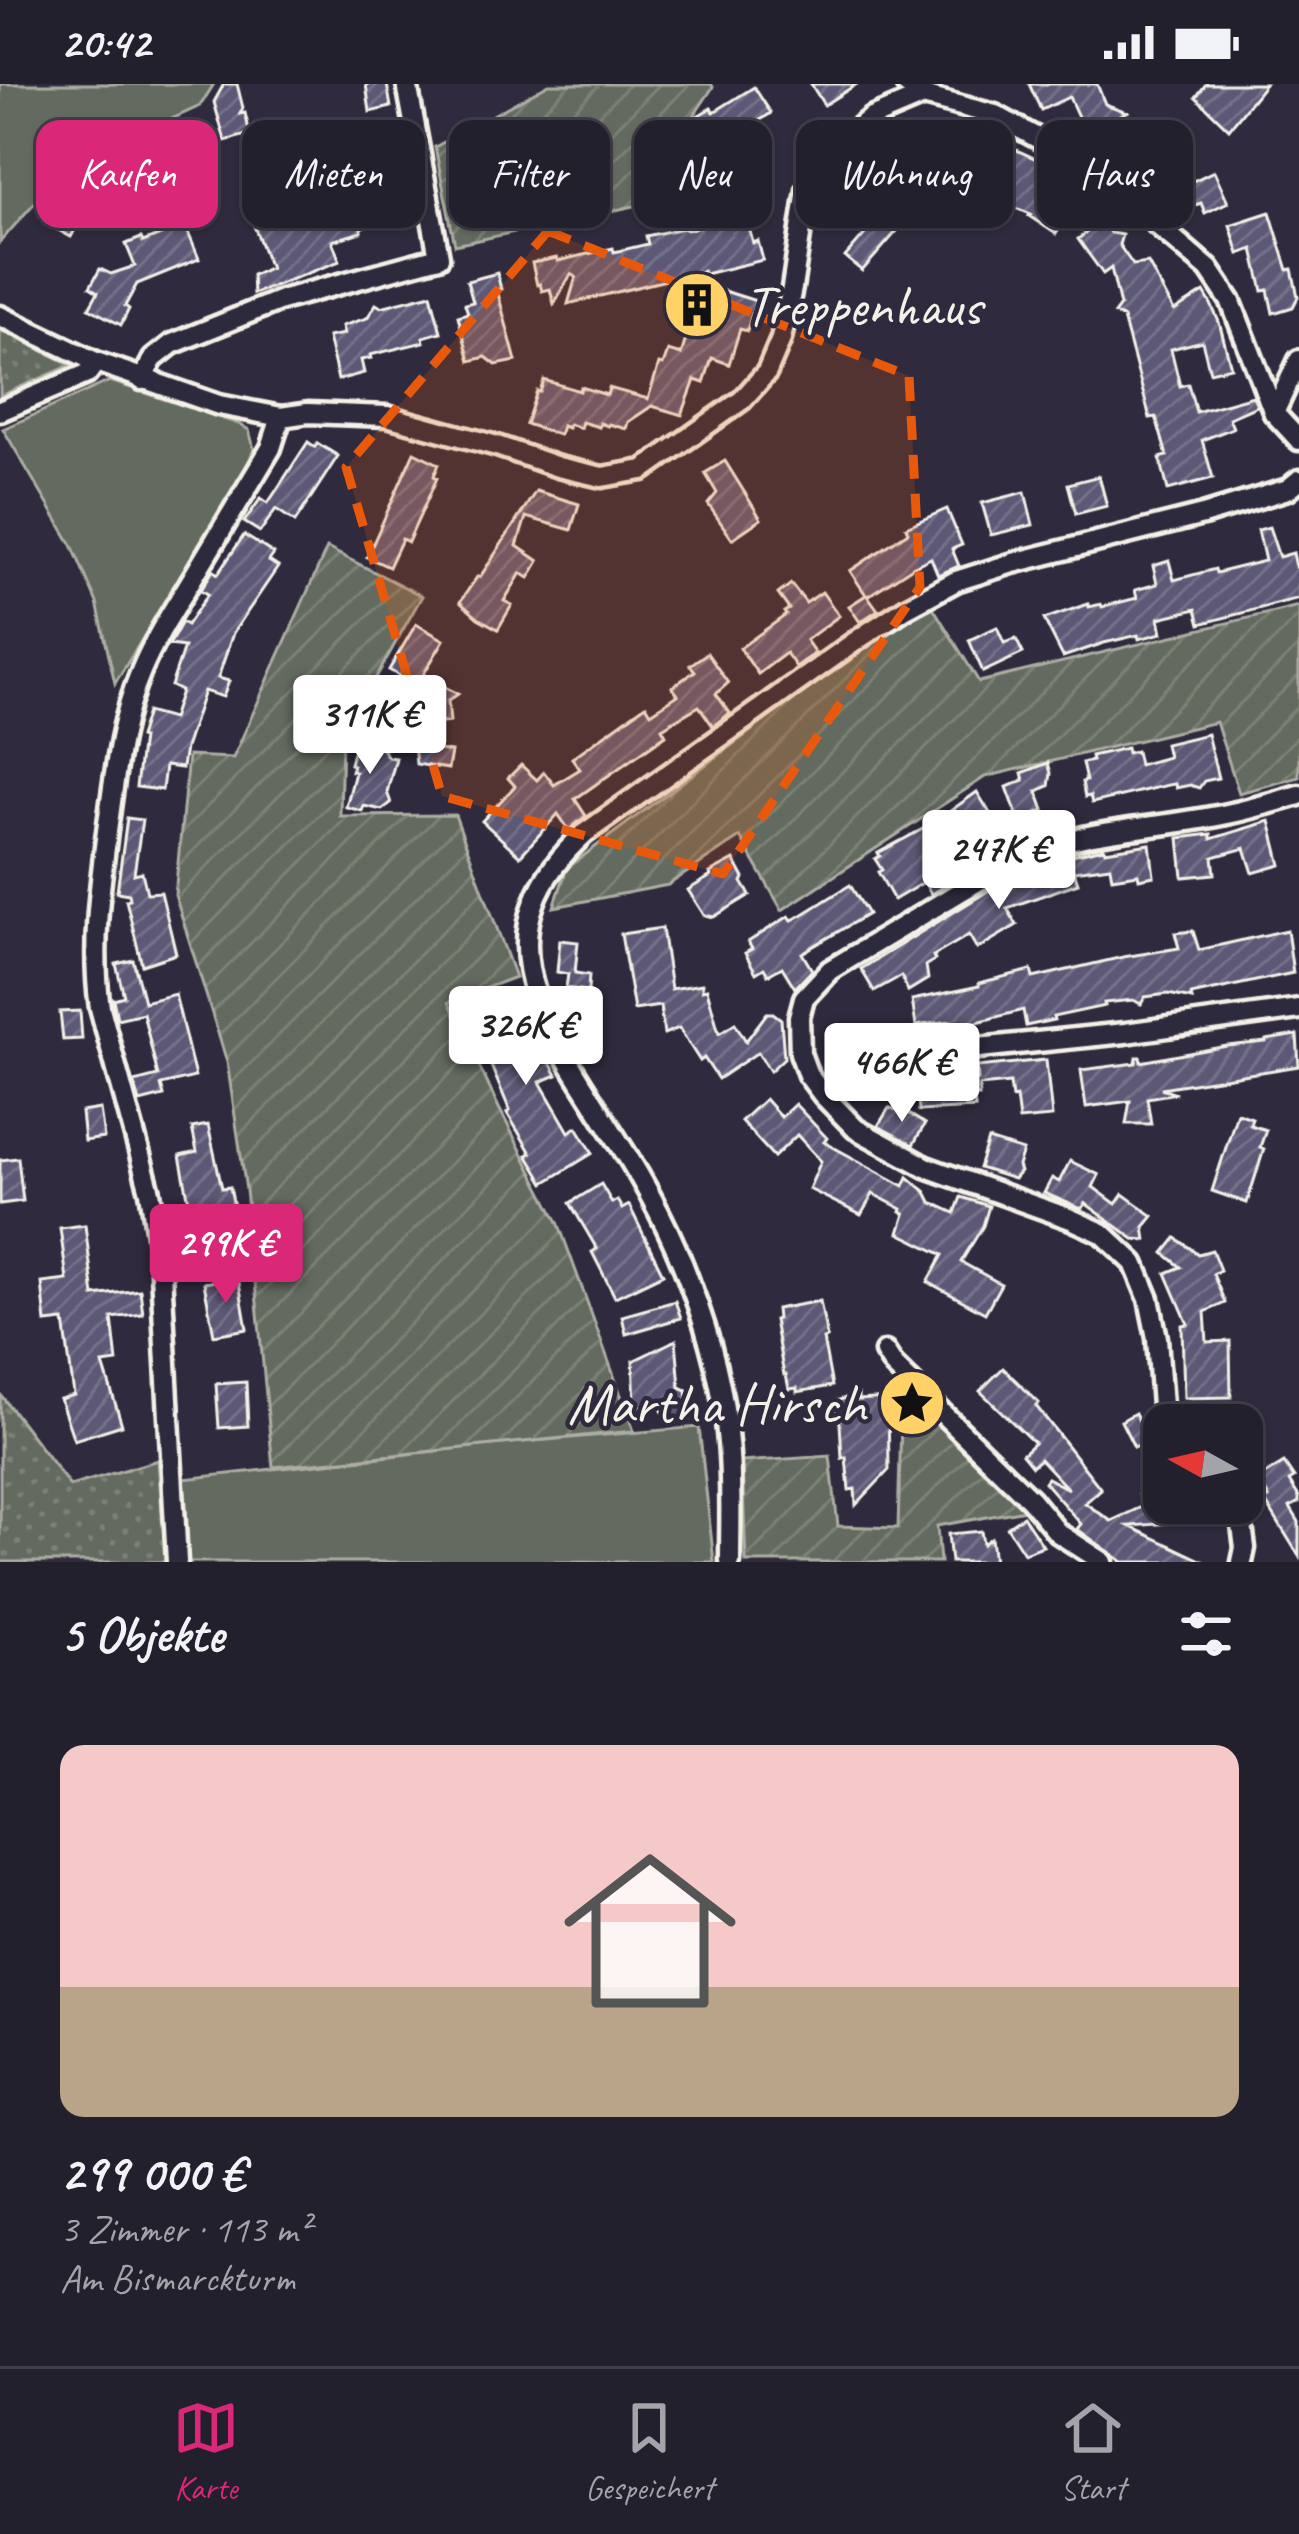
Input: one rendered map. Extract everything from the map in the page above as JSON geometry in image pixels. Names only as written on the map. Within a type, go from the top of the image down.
[{"type":"street","points":[[142,380],[153,359],[172,344],[281,300],[439,256],[407,84]]},
{"type":"street","points":[[0,316],[96,362],[219,405],[281,417],[308,413],[387,416],[602,477],[643,470],[742,400],[767,372],[781,339],[807,190],[846,137],[914,90],[995,116],[1061,151],[1112,187],[1209,269],[1231,302],[1274,413],[1299,440]]},
{"type":"street","points":[[1274,413],[1299,360]]},
{"type":"street","points":[[0,411],[87,374],[96,362]]},
{"type":"street","points":[[177,1562],[160,1254],[150,1192],[100,1008],[96,980],[99,906],[113,786],[139,676],[154,641],[272,448],[281,417]]},
{"type":"street","points":[[730,1562],[728,1443],[709,1346],[690,1283],[662,1219],[564,1056],[532,986],[527,928],[550,869],[585,833],[863,636],[956,581],[1203,515],[1288,489],[1299,480]]},
{"type":"street","points":[[1162,1404],[1153,1318],[1134,1263],[1102,1233],[926,1167],[856,1129],[808,1075],[800,1053],[799,1017],[804,998],[830,970],[1018,857],[1085,835],[1226,815],[1299,795]]},
{"type":"street","points":[[920,1054],[1299,1009]]},
{"type":"street","points":[[885,1352],[1058,1533],[1103,1562]]},
{"type":"street","points":[[1242,1524],[1242,1562]]},
{"type":"highlighted area","points":[[548,231],[909,376],[920,587],[723,874],[442,796],[346,467]]},
{"type":"green space","points":[[0,84],[214,84],[200,106],[170,120],[36,120],[36,201],[0,242]]},
{"type":"green space","points":[[549,84],[713,87],[691,120],[634,120],[634,206],[610,211],[610,120],[484,120]]},
{"type":"green space","points":[[449,139],[449,216],[435,147]]},
{"type":"green space","points":[[452,228],[533,228],[455,245]]},
{"type":"green space","points":[[0,330],[72,365],[0,396]]},
{"type":"green space","points":[[110,381],[239,424],[249,430],[254,449],[242,478],[115,683],[97,603],[72,545],[3,429]]},
{"type":"green space","points":[[327,548],[422,596],[342,738],[340,816],[455,815],[515,977],[449,1002],[558,1222],[634,1431],[273,1467],[246,1190],[227,1062],[175,895],[188,756],[233,758]]},
{"type":"green space","points":[[928,599],[979,682],[1299,606],[1299,777],[1239,793],[1216,722],[985,777],[782,910],[740,837],[668,885],[554,907],[567,868]]},
{"type":"green space","points":[[902,1386],[1025,1510],[937,1526],[940,1562],[746,1562],[742,1462],[830,1456],[838,1526],[898,1528]]},
{"type":"green space","points":[[0,1394],[70,1486],[158,1460],[166,1562],[0,1562]]},
{"type":"green space","points":[[699,1427],[714,1562],[187,1562],[183,1479]]},
{"type":"building","points":[[224,84],[237,84],[240,114],[245,113],[247,120],[242,120],[242,136],[225,141],[214,102]]},
{"type":"building","points":[[366,84],[387,84],[391,107],[370,112]]},
{"type":"building","points":[[811,84],[857,84],[824,105]]},
{"type":"building","points":[[1029,84],[1097,84],[1105,104],[1127,112],[1110,120],[1080,120],[1069,97],[1041,110]]},
{"type":"building","points":[[1206,84],[1265,84],[1229,129],[1196,97]]},
{"type":"building","points":[[754,87],[771,113],[760,120],[694,118],[711,108],[714,112]]},
{"type":"building","points":[[1013,148],[1037,159],[1037,221],[1013,207]]},
{"type":"building","points":[[1214,171],[1228,202],[1205,213],[1201,203],[1193,206],[1193,181]]},
{"type":"building","points":[[1270,212],[1298,297],[1293,307],[1273,313],[1253,249],[1239,254],[1230,225]]},
{"type":"building","points":[[54,228],[76,228],[71,237]]},
{"type":"building","points":[[186,228],[199,259],[137,284],[121,325],[89,308],[98,292],[90,287],[100,269],[111,274],[135,266],[126,244],[141,238],[143,242]]},
{"type":"building","points":[[255,228],[361,228],[361,232],[332,241],[340,261],[253,294],[252,275],[270,268]]},
{"type":"building","points":[[749,228],[763,260],[568,304],[576,277],[571,274],[554,304],[550,289],[542,291],[537,285],[532,263],[613,248],[614,252],[648,244],[646,236]]},
{"type":"building","points":[[870,228],[900,228],[862,271],[845,257]]},
{"type":"building","points":[[1093,228],[1122,235],[1119,245],[1133,265],[1148,263],[1174,311],[1204,292],[1210,302],[1231,367],[1210,372],[1202,341],[1171,349],[1180,386],[1188,384],[1196,412],[1253,396],[1257,406],[1229,418],[1233,428],[1202,440],[1213,478],[1168,490],[1160,458],[1167,456],[1156,417],[1150,418],[1123,318],[1114,314],[1120,306],[1111,268],[1103,274],[1078,239]]},
{"type":"building","points":[[497,273],[516,361],[496,365],[486,357],[470,361],[458,316],[468,313],[465,304],[473,302],[467,281]]},
{"type":"building","points":[[699,283],[756,301],[747,331],[740,329],[729,364],[712,358],[704,383],[695,380],[682,415],[652,406],[628,422],[626,429],[582,422],[580,428],[562,426],[559,435],[526,424],[544,380],[580,391],[581,387],[607,395],[609,388],[648,399],[668,351],[681,355]]},
{"type":"building","points":[[431,294],[441,332],[423,337],[424,342],[370,355],[361,360],[364,373],[338,380],[328,337],[344,334],[342,326],[367,318],[376,304],[381,307]]},
{"type":"building","points":[[308,442],[338,456],[295,522],[276,509],[260,532],[244,522],[261,498],[268,503]]},
{"type":"building","points":[[414,452],[439,464],[437,478],[408,542],[402,539],[389,567],[367,557]]},
{"type":"building","points":[[725,461],[761,519],[732,539],[708,504],[717,493],[705,473]]},
{"type":"building","points":[[1099,476],[1107,506],[1076,514],[1068,484]]},
{"type":"building","points":[[536,491],[579,504],[571,530],[526,517],[517,546],[539,561],[529,578],[521,573],[504,601],[512,605],[498,629],[460,602]]},
{"type":"building","points":[[1025,492],[1033,525],[991,535],[982,503]]},
{"type":"building","points":[[947,509],[962,545],[952,549],[959,566],[938,575],[931,558],[914,566],[868,596],[878,610],[860,622],[849,606],[866,595],[850,571],[908,532],[906,527]]},
{"type":"building","points":[[1269,527],[1279,557],[1293,553],[1299,567],[1299,598],[1200,624],[1196,609],[1159,618],[1162,633],[1104,643],[1063,657],[1044,619],[1088,604],[1102,607],[1137,598],[1135,590],[1157,584],[1153,566],[1169,561],[1174,580],[1265,561],[1258,530]]},
{"type":"building","points":[[244,535],[274,554],[269,561],[278,567],[233,633],[218,678],[229,681],[223,697],[204,691],[182,768],[165,766],[162,790],[136,787],[139,737],[147,712],[172,719],[181,691],[171,686],[184,647],[169,645],[182,622],[187,625],[208,594],[201,590],[213,570],[218,574]]},
{"type":"building","points":[[791,584],[806,603],[822,592],[839,616],[806,640],[815,653],[796,667],[786,653],[758,674],[740,648],[786,615],[789,609],[778,594]]},
{"type":"building","points":[[416,624],[444,640],[423,675],[458,694],[448,701],[450,722],[427,725],[422,678],[417,686],[389,670]]},
{"type":"building","points":[[997,627],[1004,643],[1016,639],[1023,653],[983,672],[969,640]]},
{"type":"building","points":[[707,653],[728,683],[716,694],[730,713],[713,726],[699,706],[662,728],[666,735],[575,799],[586,816],[569,830],[558,814],[520,856],[482,821],[515,786],[508,778],[521,765],[537,780],[544,772],[554,785],[580,769],[572,758],[646,705],[651,713],[678,695],[672,687],[695,671],[690,665]]},
{"type":"building","points":[[1207,734],[1218,778],[1204,781],[1199,788],[1176,788],[1175,784],[1092,803],[1090,796],[1085,797],[1082,763],[1092,761],[1091,756],[1126,748],[1127,753],[1136,751],[1139,765],[1168,757],[1165,744]]},
{"type":"building","points":[[356,740],[379,745],[388,757],[396,758],[387,792],[391,803],[382,810],[346,807],[355,772],[350,764]]},
{"type":"building","points":[[414,746],[451,752],[448,769],[416,764]]},
{"type":"building","points":[[1048,763],[1049,786],[1037,791],[1044,810],[1019,820],[1007,787],[1024,780],[1022,773]]},
{"type":"building","points":[[977,792],[1010,846],[994,856],[983,836],[958,856],[943,861],[954,880],[931,894],[924,882],[894,900],[878,872],[882,870],[875,859],[878,853],[932,824]]},
{"type":"building","points":[[127,818],[142,820],[134,874],[142,872],[147,893],[161,892],[176,954],[142,965],[126,900],[129,894],[117,892]]},
{"type":"building","points":[[1270,821],[1281,865],[1253,873],[1245,848],[1213,857],[1215,874],[1183,877],[1179,838],[1211,834],[1211,839]]},
{"type":"building","points":[[1150,844],[1154,876],[1112,878],[1110,866],[1074,871],[1078,883],[1007,908],[1017,925],[977,949],[969,935],[933,956],[935,960],[926,965],[928,979],[908,991],[901,976],[874,991],[861,969],[1024,869],[1031,881],[1039,877],[1035,865],[1049,860]]},
{"type":"building","points":[[734,860],[750,895],[714,917],[704,915],[688,890]]},
{"type":"building","points":[[850,885],[868,914],[802,953],[812,970],[795,988],[782,967],[768,975],[764,968],[756,973],[745,953],[752,949],[748,942]]},
{"type":"building","points":[[662,928],[671,989],[702,984],[719,1033],[735,1023],[746,1041],[767,1013],[781,1019],[784,1058],[770,1071],[758,1052],[718,1079],[679,1028],[664,1034],[660,1006],[634,1010],[621,934]]},
{"type":"building","points":[[1287,930],[1293,973],[1191,995],[1192,999],[1168,994],[1145,997],[1141,1004],[1133,1000],[1104,1003],[1026,1026],[1023,1010],[966,1025],[952,1025],[951,1021],[916,1026],[912,1000],[1031,970],[1033,978],[1179,948],[1175,933],[1193,931],[1199,950]]},
{"type":"building","points":[[560,940],[578,942],[575,973],[589,975],[588,991],[566,988],[568,974],[557,972]]},
{"type":"building","points":[[133,960],[144,1002],[175,994],[195,1077],[161,1085],[164,1096],[140,1102],[134,1082],[158,1076],[143,1013],[117,1019],[113,999],[124,996],[116,964]]},
{"type":"building","points":[[495,991],[500,1004],[518,998],[524,1016],[515,1020],[530,1059],[544,1053],[557,1075],[540,1082],[569,1132],[577,1127],[593,1153],[544,1183],[507,1113],[465,1004]]},
{"type":"building","points":[[80,1011],[82,1039],[63,1040],[60,1012]]},
{"type":"building","points":[[1297,1035],[1299,1066],[1161,1088],[1176,1093],[1147,1098],[1151,1124],[1126,1124],[1130,1101],[1086,1107],[1081,1070],[1136,1063],[1137,1057],[1141,1062]]},
{"type":"building","points":[[1046,1060],[1052,1117],[1019,1120],[1010,1083],[979,1086],[975,1108],[919,1111],[917,1084],[978,1080],[977,1067]]},
{"type":"building","points":[[765,1099],[781,1117],[795,1104],[827,1138],[824,1142],[904,1186],[908,1177],[931,1202],[955,1213],[961,1197],[989,1206],[961,1262],[1001,1284],[985,1313],[928,1282],[943,1255],[899,1233],[902,1209],[873,1194],[861,1215],[809,1189],[821,1161],[797,1135],[774,1157],[741,1121]]},
{"type":"building","points":[[889,1108],[925,1124],[913,1145],[878,1126]]},
{"type":"building","points":[[100,1109],[104,1138],[84,1141],[81,1112]]},
{"type":"building","points":[[1237,1113],[1252,1118],[1250,1125],[1266,1130],[1247,1203],[1212,1191]]},
{"type":"building","points":[[208,1125],[222,1188],[230,1187],[234,1207],[203,1213],[205,1223],[194,1226],[196,1235],[178,1238],[173,1211],[190,1207],[180,1156],[197,1152],[192,1128]]},
{"type":"building","points":[[988,1140],[1023,1151],[1014,1179],[979,1168]]},
{"type":"building","points":[[18,1158],[23,1201],[0,1204],[0,1160]]},
{"type":"building","points":[[1070,1161],[1099,1175],[1093,1187],[1116,1204],[1123,1194],[1153,1216],[1144,1227],[1146,1240],[1134,1239],[1085,1203],[1079,1208],[1044,1193],[1052,1178],[1059,1182]]},
{"type":"building","points":[[601,1184],[612,1203],[617,1200],[622,1209],[629,1205],[663,1274],[615,1297],[592,1252],[597,1249],[570,1203]]},
{"type":"building","points":[[85,1225],[94,1296],[140,1290],[143,1314],[112,1318],[117,1362],[103,1364],[122,1425],[74,1440],[60,1399],[74,1395],[64,1321],[46,1323],[42,1283],[67,1280],[60,1228]]},
{"type":"building","points":[[1176,1238],[1198,1254],[1212,1250],[1220,1270],[1213,1274],[1225,1303],[1205,1312],[1207,1342],[1230,1341],[1231,1397],[1184,1398],[1182,1325],[1188,1324],[1166,1273],[1181,1267],[1164,1253]]},
{"type":"building","points":[[238,1277],[247,1329],[214,1335],[204,1283]]},
{"type":"building","points":[[675,1301],[681,1318],[626,1334],[622,1316]]},
{"type":"building","points":[[820,1301],[832,1386],[797,1392],[797,1388],[789,1389],[784,1375],[776,1309]]},
{"type":"building","points":[[676,1340],[680,1387],[687,1390],[690,1419],[668,1421],[659,1405],[635,1403],[633,1361]]},
{"type":"building","points":[[1003,1368],[1039,1403],[1036,1406],[1101,1489],[1085,1503],[1111,1521],[1143,1506],[1143,1524],[1158,1524],[1129,1526],[1205,1562],[1123,1562],[1077,1529],[1081,1524],[1044,1482],[1047,1478],[1068,1489],[1040,1459],[1032,1466],[1022,1454],[1034,1443],[980,1391]]},
{"type":"building","points":[[246,1382],[248,1426],[219,1428],[216,1384]]},
{"type":"building","points":[[858,1394],[858,1400],[888,1398],[889,1470],[856,1505],[833,1402]]},
{"type":"building","points":[[1135,1413],[1143,1428],[1143,1443],[1134,1447],[1121,1421]]},
{"type":"building","points":[[1284,1463],[1294,1478],[1289,1481],[1299,1502],[1290,1507],[1299,1522],[1299,1556],[1265,1501],[1269,1498],[1263,1476]]},
{"type":"building","points":[[1023,1516],[1043,1546],[1024,1553],[1007,1527]]},
{"type":"building","points":[[981,1531],[983,1544],[991,1538],[994,1562],[951,1562],[948,1534]]},
{"type":"place","name":"Treppenhaus","points":[[697,305]]},
{"type":"place","name":"Martha Hirsch","points":[[912,1403]]}]
